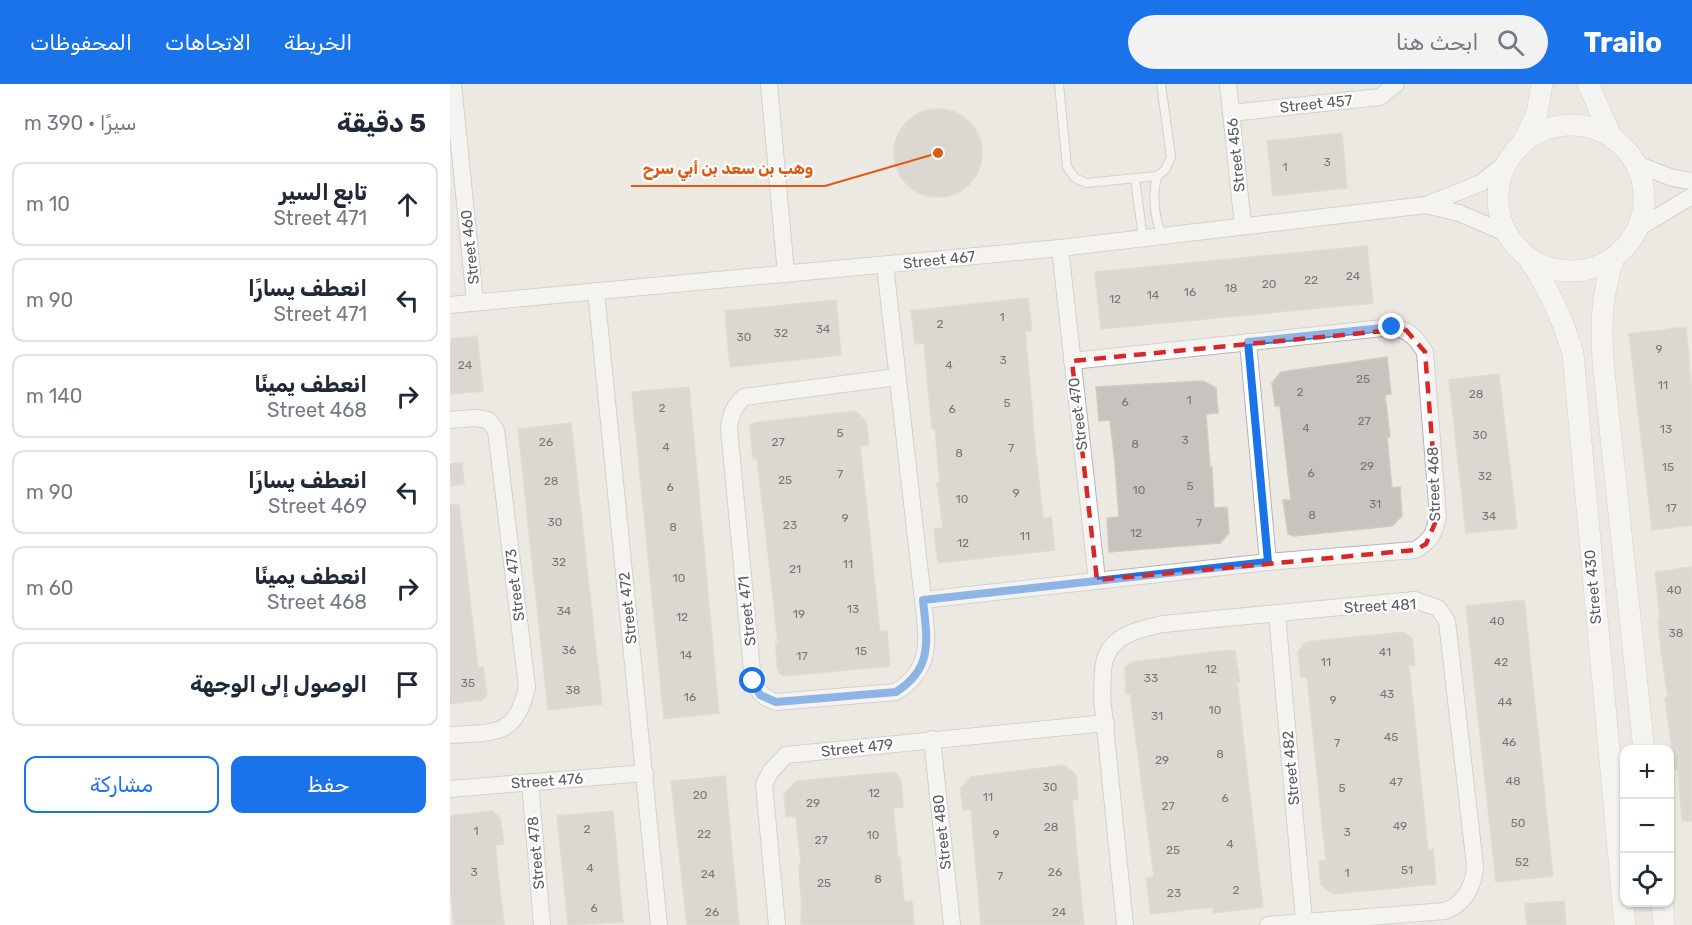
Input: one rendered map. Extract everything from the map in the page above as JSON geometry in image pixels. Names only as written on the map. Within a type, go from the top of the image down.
[{"type":"street","name":"Street 460","points":[[453,84],[457,190],[475,302]]},
{"type":"street","points":[[769,84],[786,274]]},
{"type":"street","name":"Street 456","points":[[1228,84],[1243,226]]},
{"type":"street","name":"Street 457","points":[[1231,113],[1380,97],[1396,84]]},
{"type":"street","points":[[1523,142],[1539,132],[1557,126],[1576,125],[1595,129],[1622,145],[1636,164],[1643,185],[1643,207],[1637,229],[1614,257],[1598,266],[1581,271],[1563,271],[1546,267],[1529,259],[1506,232],[1498,210],[1498,186],[1506,164],[1523,142],[1537,113],[1542,84]]},
{"type":"street","points":[[1588,84],[1612,138]]},
{"type":"street","name":"Street 467","points":[[450,305],[1060,248],[1426,206],[1481,183],[1506,164]]},
{"type":"street","points":[[1636,164],[1673,178],[1692,181]]},
{"type":"street","points":[[1637,229],[1692,196]]},
{"type":"street","name":"Street 467","points":[[1426,206],[1459,213],[1506,232]]},
{"type":"street","name":"Street 470","points":[[1060,248],[1097,580]]},
{"type":"street","points":[[1614,257],[1603,298],[1602,342],[1643,745]]},
{"type":"street","name":"Street 430","points":[[1529,259],[1544,281],[1563,322],[1573,354],[1623,921]]},
{"type":"street","name":"Street 471","points":[[885,265],[927,640],[922,667],[911,683],[896,692],[776,702],[760,695],[753,681],[729,429],[734,410],[744,397],[897,376]]},
{"type":"street","name":"Street 472","points":[[596,291],[659,925]]},
{"type":"street","name":"Street 468","points":[[923,600],[1268,562],[1415,550],[1426,544],[1434,535],[1438,516],[1425,352],[1415,336],[1405,329],[1392,327],[1072,361]]},
{"type":"street","points":[[1248,342],[1268,562]]},
{"type":"street","name":"Street 473","points":[[450,420],[474,418],[488,420],[496,430],[527,687],[523,706],[513,720],[497,732],[450,735]]},
{"type":"street","name":"Street 481","points":[[1125,925],[1102,696],[1104,662],[1113,643],[1138,629],[1163,624],[1416,600],[1438,608],[1447,621],[1475,866],[1474,880],[1465,896],[1455,907],[1445,911],[1268,925]]},
{"type":"street","name":"Street 482","points":[[1277,614],[1304,921]]},
{"type":"street","name":"Street 479","points":[[777,925],[764,784],[771,771],[786,755],[1106,723]]},
{"type":"street","name":"Street 480","points":[[932,740],[952,925]]},
{"type":"street","name":"Street 476","points":[[450,789],[645,773]]},
{"type":"street","name":"Street 478","points":[[530,782],[542,925]]},
{"type":"lane","points":[[1059,84],[1067,167],[1075,178],[1086,183],[1157,176],[1165,170],[1171,158],[1161,84]]},
{"type":"lane","points":[[1157,176],[1154,188],[1154,211],[1162,236]]},
{"type":"lane","points":[[1135,179],[1143,238]]},
{"type":"highlighted area","points":[[1405,329],[1425,352],[1438,516],[1426,544],[1415,550],[1097,580],[1072,361]]},
{"type":"building","points":[[938,109],[955,112],[969,122],[979,136],[982,153],[979,170],[969,184],[955,194],[938,197],[921,194],[907,184],[897,170],[894,153],[897,136],[907,122],[921,112]]},
{"type":"building","points":[[1342,133],[1347,188],[1273,196],[1267,141]]},
{"type":"building","points":[[1367,246],[1373,303],[1101,329],[1095,272]]},
{"type":"building","points":[[1028,298],[1032,331],[1025,331],[1032,418],[1043,518],[1051,517],[1055,550],[938,563],[934,529],[943,528],[937,483],[940,482],[935,429],[932,429],[924,343],[915,344],[911,311]]},
{"type":"building","points":[[836,300],[841,355],[730,367],[725,311]]},
{"type":"building","points":[[1686,327],[1692,395],[1692,525],[1652,530],[1629,334]]},
{"type":"building","points":[[477,336],[483,391],[450,394],[450,339]]},
{"type":"building","points":[[1387,357],[1391,394],[1385,395],[1390,437],[1387,437],[1392,488],[1400,487],[1402,516],[1392,526],[1294,536],[1288,534],[1283,500],[1291,500],[1280,406],[1275,406],[1272,383],[1281,372]]},
{"type":"building","points":[[1499,374],[1517,528],[1466,533],[1449,380]]},
{"type":"building","points":[[1203,381],[1216,388],[1218,413],[1206,414],[1210,467],[1212,467],[1214,508],[1227,507],[1229,533],[1220,543],[1109,552],[1107,518],[1119,517],[1115,464],[1110,420],[1099,421],[1096,387]]},
{"type":"building","points":[[689,387],[719,713],[664,719],[632,392]]},
{"type":"building","points":[[855,411],[866,421],[869,445],[860,446],[880,632],[887,631],[890,666],[784,676],[777,668],[776,643],[778,643],[768,553],[757,458],[753,459],[750,426],[754,423]]},
{"type":"building","points":[[571,423],[602,704],[548,710],[518,429]]},
{"type":"building","points":[[462,463],[464,484],[450,486],[450,464]]},
{"type":"building","points":[[450,505],[459,505],[478,668],[483,667],[487,695],[482,700],[450,704]]},
{"type":"building","points":[[1692,567],[1692,821],[1682,821],[1678,770],[1675,770],[1674,745],[1672,745],[1665,698],[1668,697],[1661,651],[1655,572]]},
{"type":"building","points":[[1524,600],[1553,876],[1496,882],[1466,606]]},
{"type":"building","points":[[1403,632],[1412,638],[1415,665],[1409,666],[1428,850],[1433,849],[1436,884],[1333,894],[1321,885],[1319,861],[1326,860],[1307,677],[1301,677],[1298,652],[1306,642]]},
{"type":"building","points":[[1235,651],[1240,682],[1237,682],[1263,907],[1213,913],[1213,907],[1151,914],[1146,878],[1154,877],[1130,694],[1126,694],[1125,667],[1133,662]]},
{"type":"building","points":[[1064,765],[1076,775],[1078,799],[1072,800],[1084,925],[981,925],[971,809],[963,810],[960,789],[971,777]]},
{"type":"building","points":[[894,772],[901,779],[903,807],[893,808],[898,858],[900,857],[904,902],[912,901],[914,925],[801,925],[799,865],[801,865],[796,816],[786,817],[784,794],[797,781]]},
{"type":"building","points":[[725,776],[739,925],[687,925],[671,781]]},
{"type":"building","points":[[492,811],[500,818],[504,844],[495,845],[504,925],[454,925],[450,888],[450,816]]},
{"type":"building","points":[[613,811],[623,922],[568,925],[557,816]]},
{"type":"building","points":[[1564,901],[1566,925],[1527,925],[1525,904]]},
{"type":"place","name":"وهب بن سعد بن أبي سرح","points":[[938,153]]},
{"type":"route","points":[[753,681],[760,695],[776,702],[896,692],[911,683],[922,667],[927,640],[923,600],[1268,562],[1248,342],[1392,327]]}]
